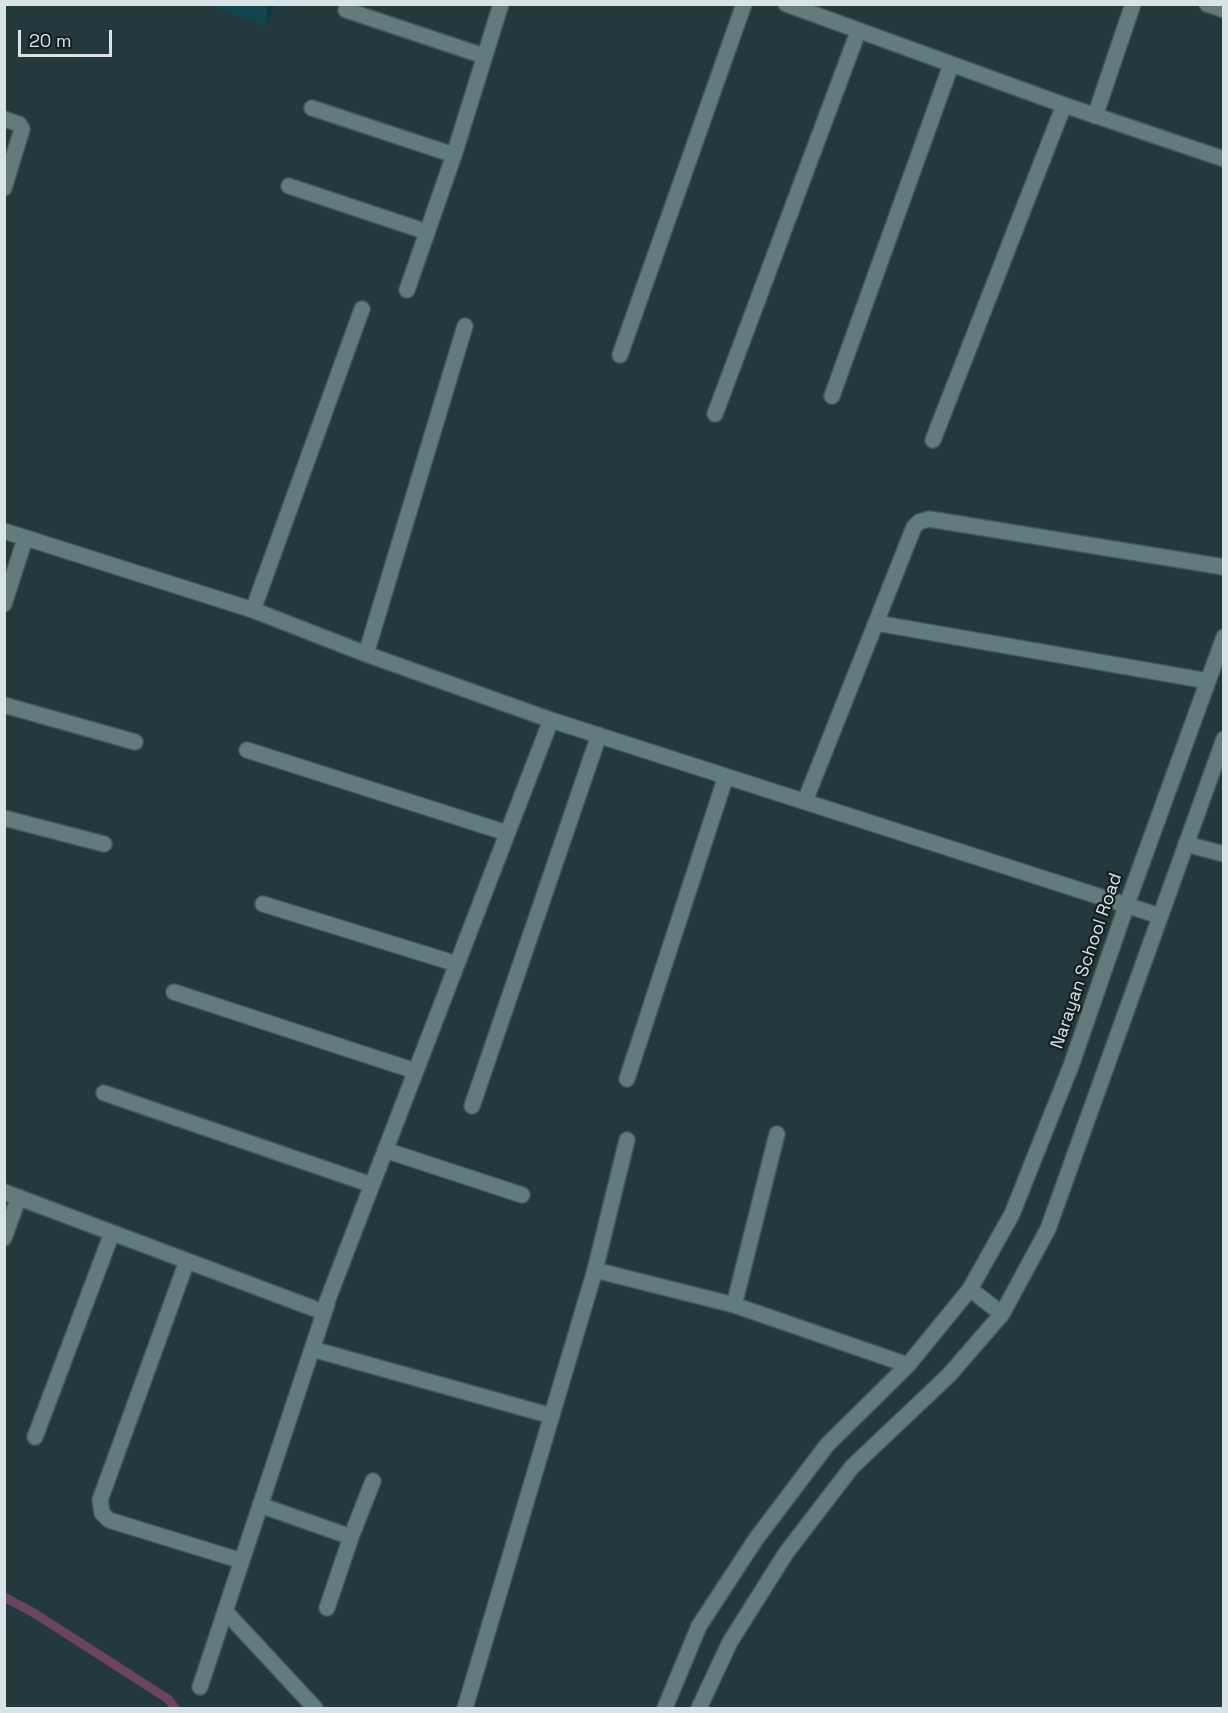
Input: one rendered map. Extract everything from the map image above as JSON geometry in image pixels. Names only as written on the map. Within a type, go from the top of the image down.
[{"type":"street","points":[[407,290],[454,155],[501,4]]},
{"type":"street","points":[[620,355],[744,4]]},
{"type":"street","points":[[786,4],[1095,116],[1224,159]]},
{"type":"street","points":[[1095,116],[1133,4]]},
{"type":"street","points":[[1207,4],[1224,10]]},
{"type":"street","points":[[346,10],[484,56]]},
{"type":"street","points":[[715,414],[858,32]]},
{"type":"street","points":[[832,396],[951,65]]},
{"type":"street","points":[[933,440],[1064,105]]},
{"type":"street","points":[[312,108],[454,155]]},
{"type":"street","points":[[4,119],[19,124],[22,129],[4,188]]},
{"type":"street","points":[[289,186],[427,232]]},
{"type":"street","points":[[253,610],[362,309]]},
{"type":"street","points":[[366,654],[465,326]]},
{"type":"street","points":[[805,801],[914,527],[920,522],[929,519],[1224,567]]},
{"type":"street","points":[[4,531],[253,610],[366,654],[551,720],[1160,916]]},
{"type":"street","points":[[4,604],[25,539]]},
{"type":"street","points":[[876,623],[1208,681]]},
{"type":"street","name":"Narayan School Road","points":[[665,1708],[699,1626],[756,1539],[827,1445],[908,1365],[970,1289],[1012,1214],[1071,1066],[1224,638]]},
{"type":"street","points":[[4,705],[135,742]]},
{"type":"street","points":[[4,1238],[12,1195],[323,1312],[551,720]]},
{"type":"street","points":[[472,1106],[599,735]]},
{"type":"street","points":[[699,1708],[730,1642],[780,1563],[852,1467],[949,1376],[1002,1314],[1048,1229],[1224,739]]},
{"type":"street","points":[[248,750],[507,833]]},
{"type":"street","points":[[627,1079],[726,776]]},
{"type":"street","points":[[4,818],[104,844]]},
{"type":"street","points":[[1186,844],[1224,854]]},
{"type":"street","points":[[263,904],[457,964]]},
{"type":"street","points":[[174,992],[415,1071]]},
{"type":"street","points":[[104,1093],[372,1185]]},
{"type":"street","points":[[734,1305],[777,1134]]},
{"type":"street","points":[[465,1708],[595,1270],[627,1140]]},
{"type":"street","points":[[385,1150],[522,1196]]},
{"type":"street","points":[[35,1437],[112,1233]]},
{"type":"street","points":[[187,1261],[100,1500],[102,1513],[109,1520],[242,1561]]},
{"type":"street","points":[[595,1270],[734,1305],[908,1365]]},
{"type":"street","points":[[970,1289],[1002,1314]]},
{"type":"street","points":[[200,1687],[329,1295]]},
{"type":"street","points":[[312,1349],[552,1416]]},
{"type":"street","points":[[327,1608],[373,1480]]},
{"type":"street","points":[[260,1505],[351,1538]]},
{"type":"street","points":[[225,1611],[315,1708]]},
{"type":"waterway","points":[[4,1597],[34,1613],[168,1699],[175,1708]]}]
